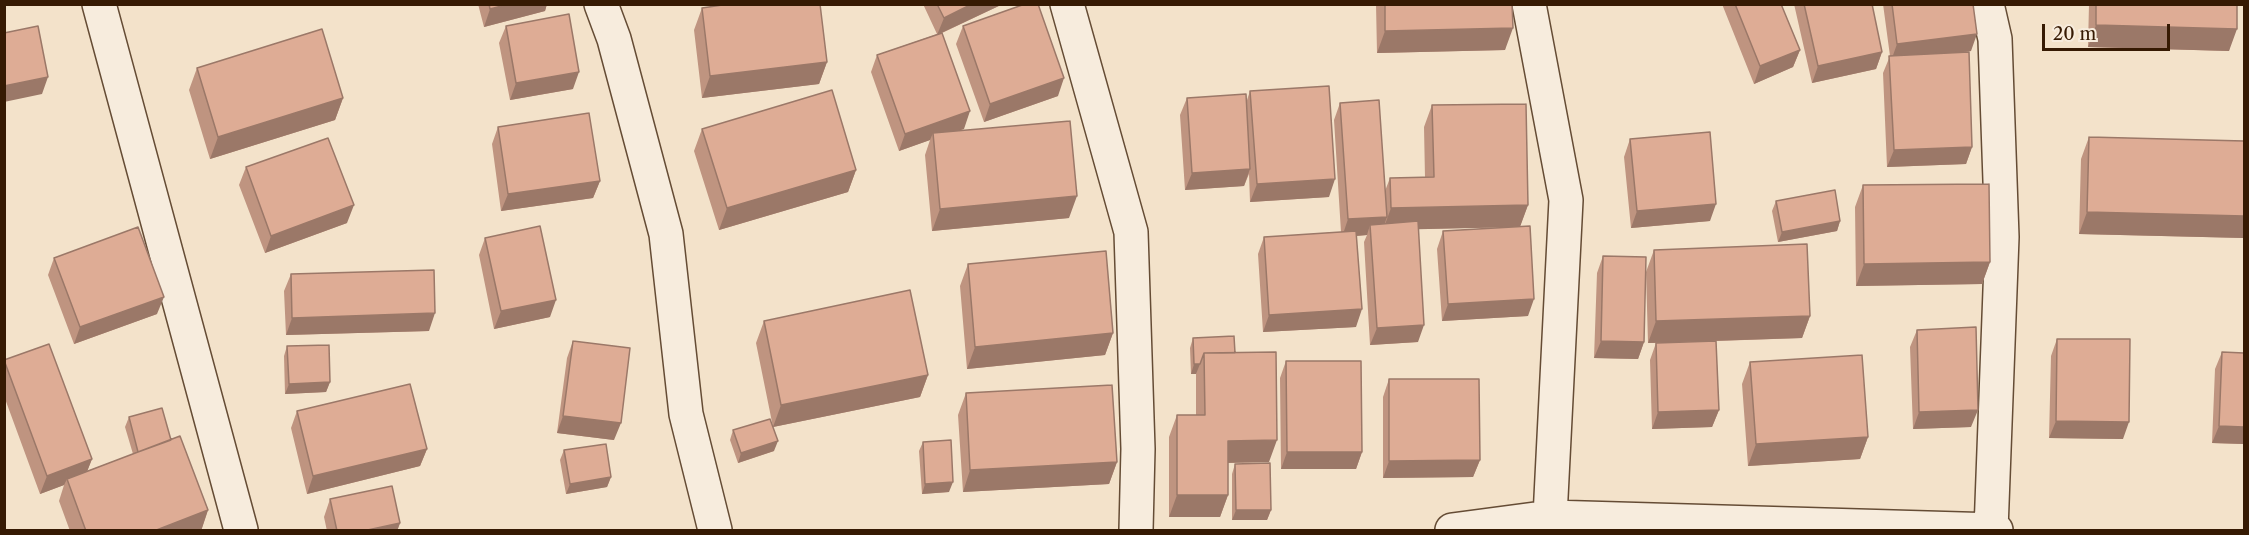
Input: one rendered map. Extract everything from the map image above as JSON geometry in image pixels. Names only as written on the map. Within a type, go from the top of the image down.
[{"type":"street","points":[[99,4],[241,531]]},
{"type":"street","points":[[601,4],[614,39],[666,234],[686,414],[715,531]]},
{"type":"street","points":[[1066,4],[1131,232],[1138,449],[1136,531]]},
{"type":"street","points":[[1529,4],[1566,200],[1550,518]]},
{"type":"street","points":[[1988,4],[1995,39],[2002,237],[1990,530]]},
{"type":"street","points":[[1452,531],[1550,518],[1996,531]]},
{"type":"building","points":[[489,4],[509,4],[490,9]]},
{"type":"building","points":[[729,4],[820,4],[827,62],[710,76],[702,8]]},
{"type":"building","points":[[937,4],[972,4],[944,18]]},
{"type":"building","points":[[1025,4],[1038,4],[1064,78],[990,104],[963,26]]},
{"type":"building","points":[[1385,4],[1512,4],[1513,28],[1385,31]]},
{"type":"building","points":[[1735,4],[1781,4],[1800,50],[1760,66]]},
{"type":"building","points":[[1804,4],[1872,4],[1882,52],[1818,66]]},
{"type":"building","points":[[1892,4],[1973,4],[1977,34],[1897,44]]},
{"type":"building","points":[[2096,4],[2237,4],[2237,29],[2096,25]]},
{"type":"building","points":[[569,14],[579,72],[516,83],[506,26]]},
{"type":"building","points":[[38,26],[48,77],[4,86],[4,33]]},
{"type":"building","points":[[322,29],[343,98],[218,137],[197,68]]},
{"type":"building","points":[[942,33],[970,111],[905,134],[877,55]]},
{"type":"building","points":[[1969,52],[1972,147],[1894,150],[1889,56]]},
{"type":"building","points":[[1329,86],[1335,179],[1257,184],[1250,91]]},
{"type":"building","points":[[832,90],[856,170],[727,208],[702,129]]},
{"type":"building","points":[[1246,94],[1250,169],[1192,173],[1187,98]]},
{"type":"building","points":[[1379,100],[1387,217],[1348,219],[1340,103]]},
{"type":"building","points":[[1526,104],[1528,205],[1391,208],[1390,178],[1434,177],[1432,105]]},
{"type":"building","points":[[589,113],[600,181],[508,194],[498,127]]},
{"type":"building","points":[[1070,121],[1077,196],[940,209],[933,133]]},
{"type":"building","points":[[1710,132],[1716,204],[1637,211],[1630,139]]},
{"type":"building","points":[[2089,137],[2244,141],[2244,216],[2087,212]]},
{"type":"building","points":[[328,138],[354,205],[271,236],[246,167]]},
{"type":"building","points":[[1989,184],[1990,262],[1864,264],[1863,185]]},
{"type":"building","points":[[1835,190],[1840,221],[1782,232],[1776,201]]},
{"type":"building","points":[[1418,221],[1424,325],[1377,328],[1370,225]]},
{"type":"building","points":[[540,226],[556,300],[501,311],[485,238]]},
{"type":"building","points":[[1530,226],[1534,299],[1448,304],[1443,231]]},
{"type":"building","points":[[138,227],[164,297],[80,327],[54,258]]},
{"type":"building","points":[[1356,231],[1362,309],[1269,315],[1264,237]]},
{"type":"building","points":[[1807,244],[1810,316],[1656,321],[1654,250]]},
{"type":"building","points":[[1106,251],[1113,333],[975,347],[968,264]]},
{"type":"building","points":[[1603,256],[1646,257],[1644,342],[1601,341]]},
{"type":"building","points":[[434,270],[435,313],[292,318],[291,274]]},
{"type":"building","points":[[910,290],[928,375],[781,405],[764,321]]},
{"type":"building","points":[[1976,327],[1978,410],[1919,412],[1917,330]]},
{"type":"building","points":[[1234,336],[1235,353],[1204,353],[1200,364],[1194,364],[1193,338]]},
{"type":"building","points":[[2057,339],[2130,339],[2129,422],[2056,421]]},
{"type":"building","points":[[573,341],[630,348],[621,423],[563,416]]},
{"type":"building","points":[[1716,341],[1719,410],[1658,412],[1656,343]]},
{"type":"building","points":[[49,344],[92,459],[47,476],[4,360]]},
{"type":"building","points":[[329,345],[330,382],[289,384],[287,346]]},
{"type":"building","points":[[1276,352],[1277,440],[1228,441],[1228,495],[1177,495],[1177,415],[1205,415],[1204,353]]},
{"type":"building","points":[[2222,352],[2244,353],[2244,427],[2219,426]]},
{"type":"building","points":[[1862,355],[1868,437],[1756,444],[1750,362]]},
{"type":"building","points":[[1286,361],[1361,361],[1362,452],[1287,452]]},
{"type":"building","points":[[1389,379],[1479,379],[1480,460],[1389,461]]},
{"type":"building","points":[[410,384],[427,449],[313,476],[297,411]]},
{"type":"building","points":[[1112,385],[1117,462],[970,470],[966,393]]},
{"type":"building","points":[[162,408],[171,440],[138,452],[129,417]]},
{"type":"building","points":[[770,419],[778,441],[741,453],[733,430]]},
{"type":"building","points":[[180,436],[208,510],[154,531],[86,531],[67,479]]},
{"type":"building","points":[[951,440],[953,482],[925,484],[923,442]]},
{"type":"building","points":[[606,444],[611,477],[570,484],[564,450]]},
{"type":"building","points":[[1270,463],[1271,510],[1236,510],[1235,464]]},
{"type":"building","points":[[392,486],[400,523],[363,531],[337,531],[330,499]]}]
